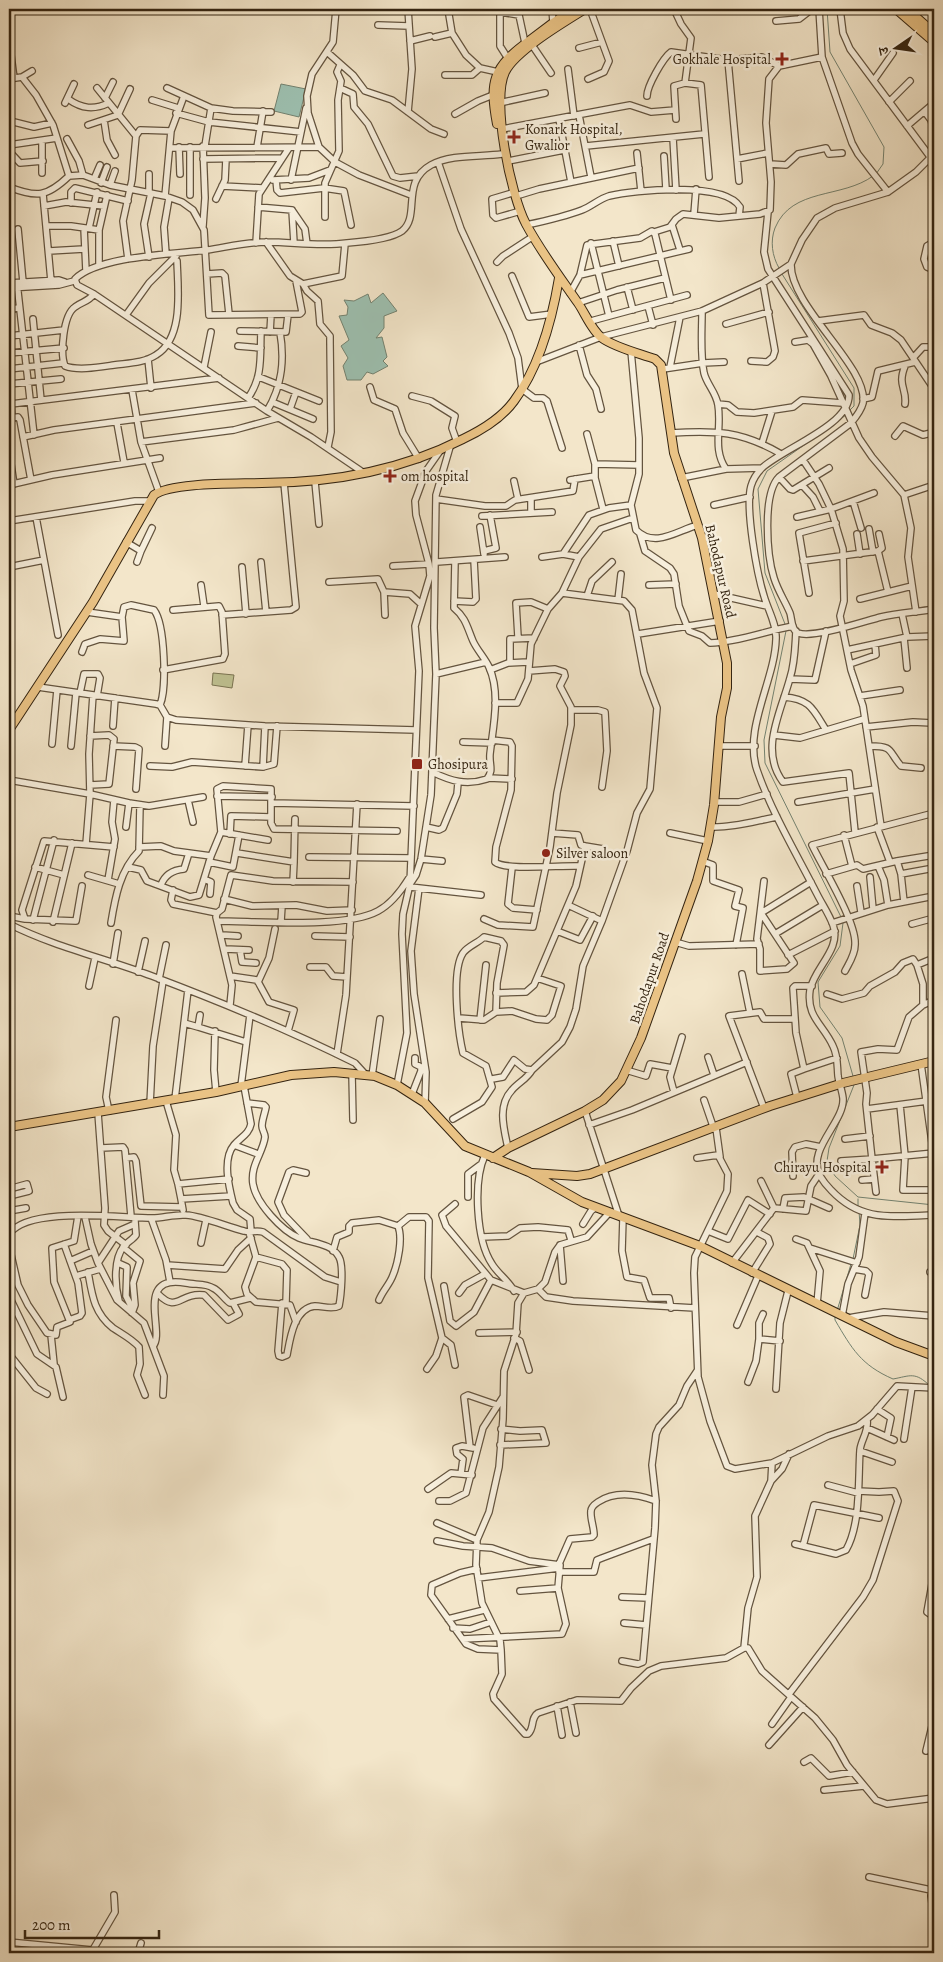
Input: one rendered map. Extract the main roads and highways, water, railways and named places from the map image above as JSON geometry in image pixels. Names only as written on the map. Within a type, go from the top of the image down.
[{"type":"main road","points":[[546,259],[529,239],[517,212],[502,129],[499,96],[504,73],[511,62],[554,22],[573,9]]},
{"type":"main road","points":[[9,730],[87,612],[149,501],[158,492],[227,484],[315,482],[364,473],[419,459],[440,451],[490,424],[508,409],[536,362],[552,314],[559,278],[526,225],[514,194],[502,154],[493,95],[498,72],[507,57],[584,9]]},
{"type":"main road","points":[[896,9],[934,42]]},
{"type":"main road","points":[[907,9],[934,33]]},
{"type":"main road","name":"Bahodapur Road","points":[[493,1158],[508,1148],[585,1111],[616,1088],[642,1038],[708,841],[714,802],[718,746],[727,688],[728,662],[720,621],[698,525],[681,478],[671,433],[666,368],[655,358],[631,351],[601,338],[591,321],[559,278]]},
{"type":"main road","points":[[529,1172],[577,1176],[797,1097],[863,1078],[934,1061]]},
{"type":"main road","points":[[9,1127],[216,1092],[291,1075],[369,1075],[397,1085],[425,1103],[462,1144],[529,1172],[596,1207],[700,1246],[788,1291],[896,1342],[934,1356]]},
{"type":"waterway","points":[[827,9],[830,52],[884,147],[883,164],[876,174]]},
{"type":"waterway","points":[[779,268],[773,253],[772,243],[775,228],[783,215],[793,206],[805,200],[847,188],[873,176]]},
{"type":"waterway","points":[[782,274],[854,388],[854,406],[850,410]]},
{"type":"waterway","points":[[835,423],[846,415]]},
{"type":"waterway","points":[[785,624],[765,573],[758,489],[767,471],[807,443]]},
{"type":"waterway","points":[[786,631],[764,740],[765,763],[841,917]]},
{"type":"waterway","points":[[843,923],[840,946],[818,982],[820,1007],[842,1038],[853,1076]]},
{"type":"waterway","points":[[854,1085],[829,1148],[827,1161],[835,1176],[858,1197],[934,1205]]},
{"type":"waterway","points":[[858,1199],[858,1207]]},
{"type":"waterway","points":[[853,1259],[860,1225],[859,1211]]},
{"type":"waterway","points":[[837,1311],[851,1264]]},
{"type":"waterway","points":[[835,1317],[852,1348],[873,1368],[893,1379],[916,1376],[930,1386]]},
{"type":"place","name":"Gokhale Hospital","points":[[782,59]]},
{"type":"place","name":"Konark Hospital, Gwalior","points":[[514,137]]},
{"type":"place","name":"om hospital","points":[[390,476]]},
{"type":"place","name":"Ghosipura","points":[[417,764]]},
{"type":"place","name":"Silver saloon","points":[[546,853]]},
{"type":"place","name":"Chirayu Hospital","points":[[882,1167]]}]
